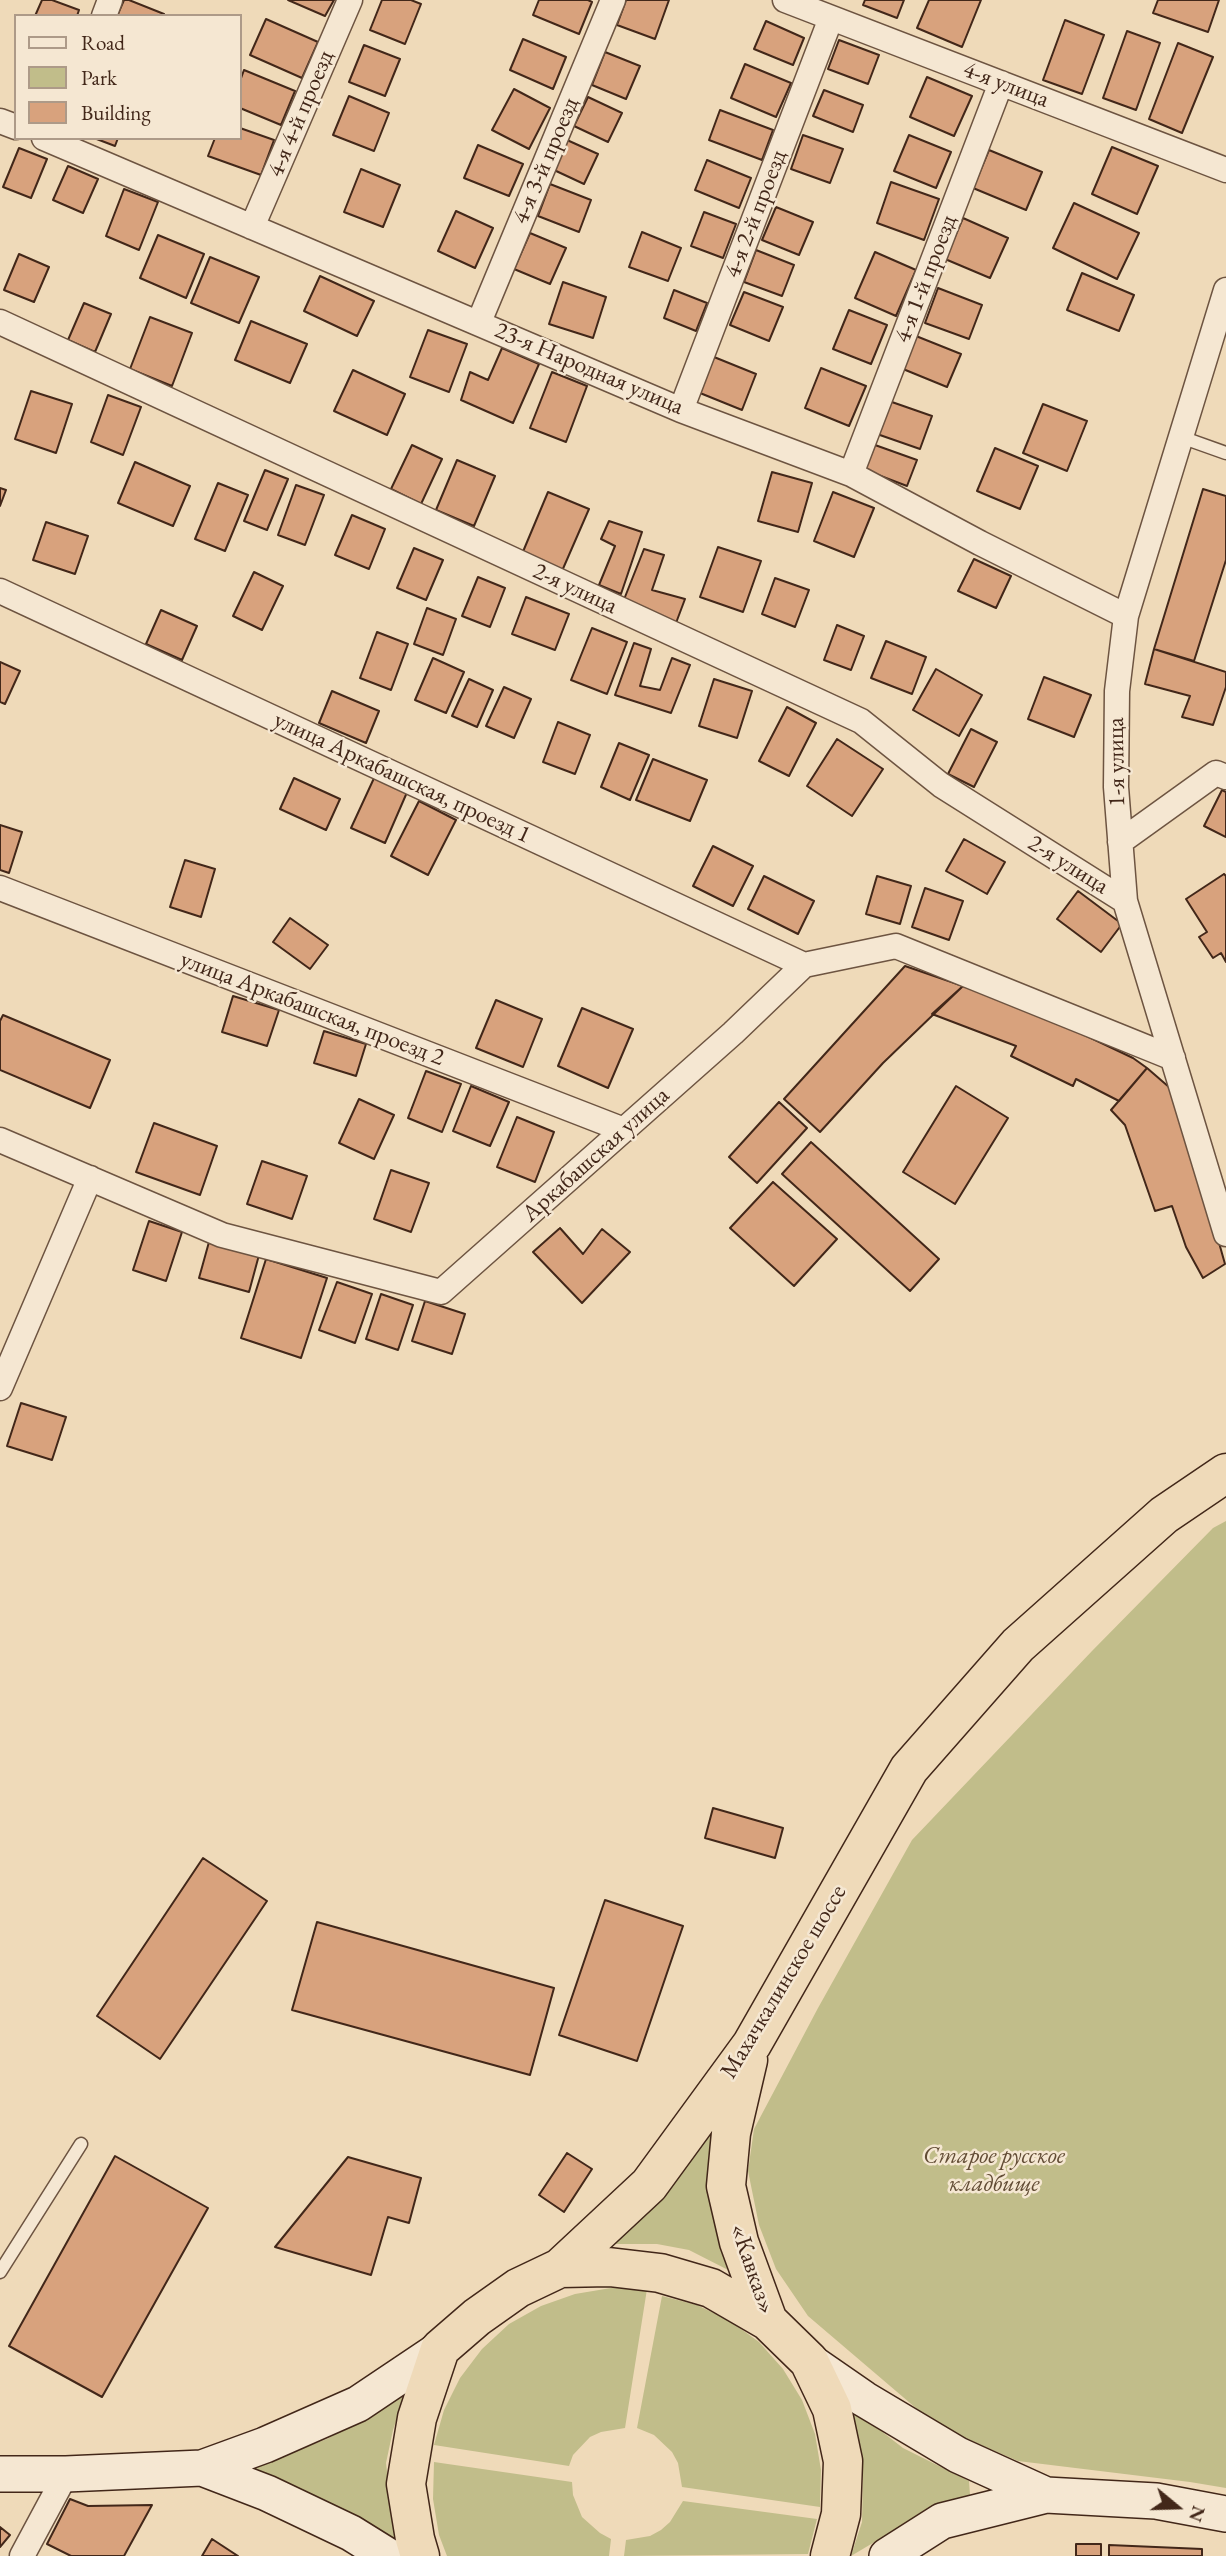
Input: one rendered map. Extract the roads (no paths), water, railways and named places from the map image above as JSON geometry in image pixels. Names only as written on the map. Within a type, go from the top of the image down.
[{"type":"highway","name":"Махачкалинское шоссе","points":[[420,2556],[406,2484],[417,2417],[440,2349],[477,2316],[518,2288],[560,2268],[649,2185],[752,2044],[909,1769],[1018,1645],[1164,1515],[1226,1473]]},
{"type":"highway","name":"«Кавказ»","points":[[752,2044],[731,2133],[726,2186],[738,2242],[768,2321],[809,2361],[832,2409],[843,2461],[841,2514],[830,2556]]},
{"type":"highway","points":[[560,2268],[609,2267],[660,2273],[711,2288],[768,2321]]},
{"type":"main road","points":[[0,2473],[66,2474],[202,2469],[358,2404],[440,2349]]},
{"type":"main road","points":[[809,2361],[864,2399],[958,2455],[1046,2495]]},
{"type":"main road","points":[[202,2469],[267,2493],[351,2533],[388,2556]]},
{"type":"main road","points":[[887,2556],[942,2521],[1046,2495],[1156,2501],[1226,2514]]},
{"type":"street","name":"4-я 4-й проезд","points":[[252,227],[350,0]]},
{"type":"street","name":"4-я 3-й проезд","points":[[479,322],[613,0]]},
{"type":"street","name":"4-я улица","points":[[785,0],[1226,170]]},
{"type":"street","name":"4-я 2-й проезд","points":[[681,410],[831,18]]},
{"type":"street","name":"4-я 1-й проезд","points":[[851,474],[1001,83]]},
{"type":"street","name":"23-я Народная улица","points":[[51,140],[681,410],[851,474],[980,543],[1126,615]]},
{"type":"street","name":"1-я улица","points":[[1226,290],[1126,615],[1117,691],[1116,788],[1125,901],[1226,1234]]},
{"type":"street","name":"2-я улица","points":[[0,322],[862,721],[941,785],[1125,901]]},
{"type":"street","name":"улица Аркабашская, проезд 1","points":[[0,591],[804,965]]},
{"type":"street","points":[[1120,842],[1216,773],[1226,777]]},
{"type":"street","name":"улица Аркабашская, проезд 2","points":[[0,888],[624,1130]]},
{"type":"street","points":[[804,965],[896,946],[1173,1058]]},
{"type":"street","name":"Аркабашская улица","points":[[0,1140],[222,1235],[441,1292],[733,1033],[804,965]]},
{"type":"street","points":[[0,1388],[90,1178]]},
{"type":"street","points":[[22,2556],[66,2474]]},
{"type":"lane","points":[[1181,437],[1226,453]]},
{"type":"lane","points":[[0,2272],[81,2144]]},
{"type":"park label","name":"Старое русское кладбище","points":[[994,2170]]}]
